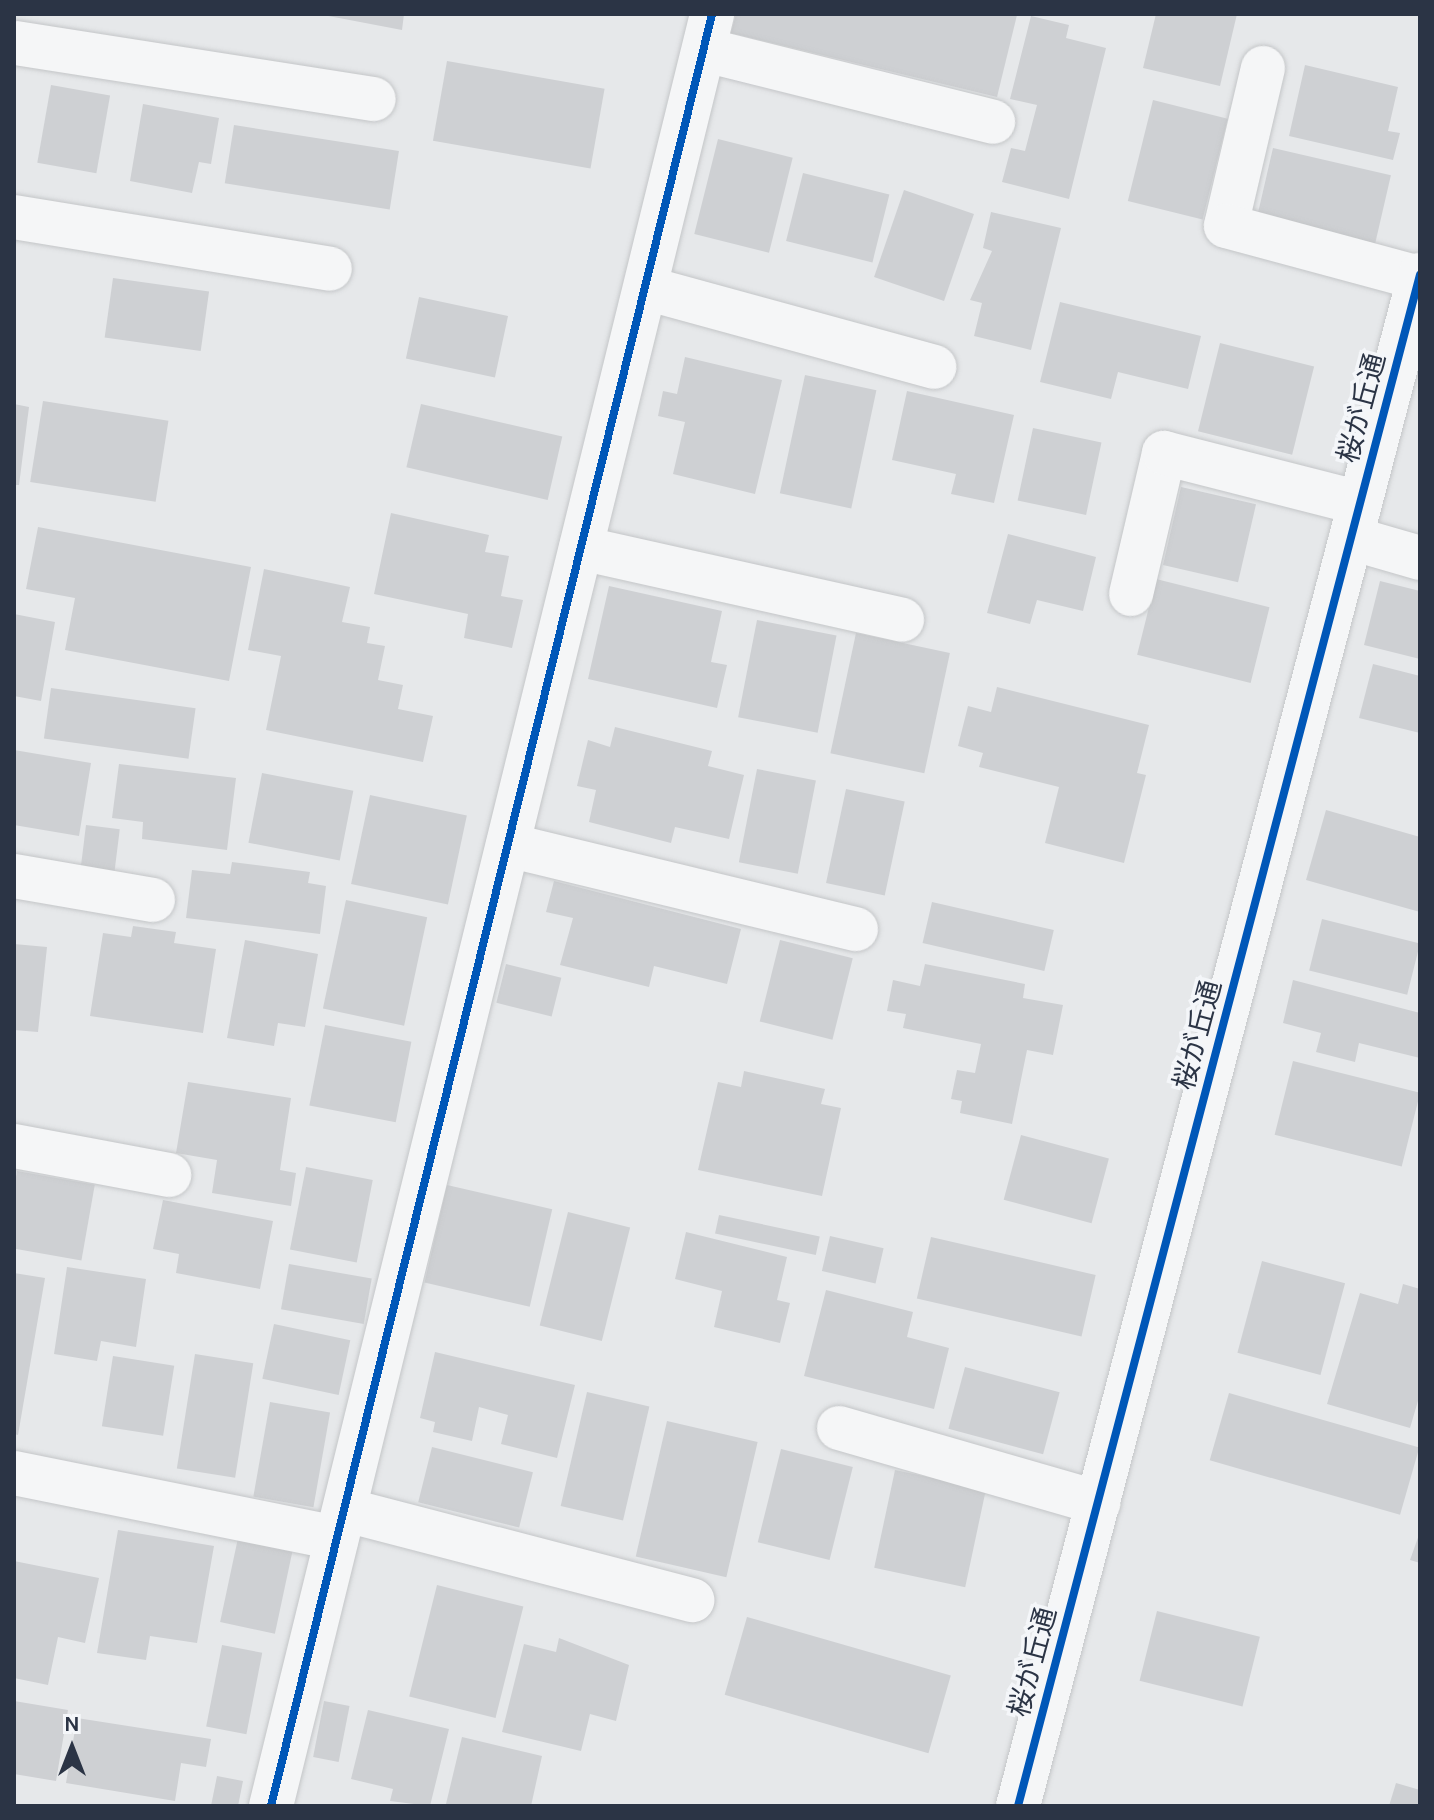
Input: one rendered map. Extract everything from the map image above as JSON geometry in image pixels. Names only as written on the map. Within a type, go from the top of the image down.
[{"type":"street","points":[[271,1806],[708,32],[993,122]]},
{"type":"street","points":[[17,36],[374,99]]},
{"type":"street","points":[[1263,68],[1226,226],[1420,277]]},
{"type":"street","points":[[14,217],[330,269]]},
{"type":"street","name":"桜が丘通","points":[[1018,1806],[1420,277]]},
{"type":"street","points":[[646,288],[934,367]]},
{"type":"street","points":[[1131,594],[1164,453],[1355,520],[1420,558]]},
{"type":"street","points":[[581,548],[902,620]]},
{"type":"street","points":[[508,845],[856,929]]},
{"type":"street","points":[[14,876],[153,900]]},
{"type":"street","points":[[14,1146],[169,1175]]},
{"type":"street","points":[[839,1428],[1098,1503]]},
{"type":"street","points":[[14,1473],[341,1524],[692,1600]]},
{"type":"building","points":[[318,14],[404,14],[402,30]]},
{"type":"building","points":[[736,14],[1017,15],[997,97],[731,33]]},
{"type":"building","points":[[1156,14],[1237,14],[1220,86],[1143,68]]},
{"type":"building","points":[[1031,16],[1069,25],[1066,38],[1106,48],[1069,199],[1002,182],[1011,148],[1025,151],[1037,105],[1010,99]]},
{"type":"building","points":[[447,61],[605,89],[591,169],[433,141]]},
{"type":"building","points":[[1305,65],[1398,87],[1388,131],[1400,133],[1393,160],[1289,136]]},
{"type":"building","points":[[51,85],[110,95],[96,173],[37,163]]},
{"type":"building","points":[[1153,100],[1228,119],[1203,220],[1128,201]]},
{"type":"building","points":[[143,104],[219,118],[211,164],[199,162],[192,193],[130,181]]},
{"type":"building","points":[[234,125],[399,151],[390,209],[225,183]]},
{"type":"building","points":[[718,139],[793,158],[769,253],[694,234]]},
{"type":"building","points":[[1273,148],[1391,175],[1375,243],[1257,216]]},
{"type":"building","points":[[803,173],[889,195],[872,262],[786,241]]},
{"type":"building","points":[[904,190],[974,214],[944,301],[874,277]]},
{"type":"building","points":[[991,212],[1061,228],[1031,350],[974,336],[982,303],[970,300],[992,251],[983,248]]},
{"type":"building","points":[[113,278],[209,291],[201,351],[105,337]]},
{"type":"building","points":[[419,297],[508,316],[495,378],[406,359]]},
{"type":"building","points":[[1060,302],[1201,336],[1188,389],[1118,372],[1111,399],[1040,382]]},
{"type":"building","points":[[1220,343],[1314,366],[1292,455],[1198,431]]},
{"type":"building","points":[[685,357],[782,380],[755,494],[673,474],[685,422],[658,416],[663,391],[677,394]]},
{"type":"building","points":[[805,375],[876,390],[851,509],[780,493]]},
{"type":"building","points":[[907,391],[1014,415],[994,503],[951,494],[956,474],[892,460]]},
{"type":"building","points":[[43,401],[168,421],[156,502],[30,482]]},
{"type":"building","points":[[14,404],[29,407],[19,485],[14,485]]},
{"type":"building","points":[[421,404],[562,437],[548,500],[406,467]]},
{"type":"building","points":[[1033,428],[1101,443],[1086,515],[1018,500]]},
{"type":"building","points":[[1181,487],[1256,504],[1238,582],[1163,565]]},
{"type":"building","points":[[391,513],[489,535],[485,552],[509,556],[501,596],[523,600],[512,648],[464,638],[468,614],[374,594]]},
{"type":"building","points":[[38,527],[251,567],[229,681],[65,650],[75,598],[26,589]]},
{"type":"building","points":[[1008,534],[1096,557],[1083,611],[1037,600],[1030,624],[987,613]]},
{"type":"building","points":[[264,569],[350,587],[342,622],[370,627],[367,643],[385,646],[378,680],[403,685],[398,709],[433,716],[423,762],[266,730],[281,656],[248,650]]},
{"type":"building","points":[[1156,579],[1270,607],[1251,683],[1137,655]]},
{"type":"building","points":[[1380,581],[1420,591],[1420,659],[1364,645]]},
{"type":"building","points":[[609,586],[722,611],[711,662],[727,665],[717,708],[588,679]]},
{"type":"building","points":[[14,614],[55,622],[41,701],[14,696]]},
{"type":"building","points":[[757,620],[837,635],[818,733],[738,717]]},
{"type":"building","points":[[856,633],[950,653],[924,773],[830,753]]},
{"type":"building","points":[[1373,664],[1420,676],[1420,733],[1359,718]]},
{"type":"building","points":[[997,687],[1149,725],[1137,773],[1146,775],[1124,863],[1045,843],[1059,787],[979,767],[983,753],[958,746],[968,706],[991,712]]},
{"type":"building","points":[[51,688],[196,708],[188,759],[44,739]]},
{"type":"building","points":[[615,727],[712,751],[708,766],[744,775],[729,839],[675,827],[671,843],[589,822],[596,790],[577,786],[588,740],[610,747]]},
{"type":"building","points":[[14,750],[91,763],[79,836],[14,825]]},
{"type":"building","points":[[119,764],[236,778],[227,850],[142,839],[143,822],[112,818]]},
{"type":"building","points":[[757,769],[816,780],[798,874],[739,862]]},
{"type":"building","points":[[262,773],[353,791],[340,860],[248,843]]},
{"type":"building","points":[[846,789],[905,801],[885,895],[826,883]]},
{"type":"building","points":[[370,795],[467,816],[448,905],[351,884]]},
{"type":"building","points":[[1326,810],[1420,837],[1420,912],[1306,880]]},
{"type":"building","points":[[86,825],[120,829],[114,873],[81,869]]},
{"type":"building","points":[[232,862],[310,872],[308,883],[326,886],[320,934],[186,918],[192,870],[230,874]]},
{"type":"building","points":[[554,881],[741,929],[727,984],[654,966],[649,987],[560,965],[573,918],[546,912]]},
{"type":"building","points":[[346,900],[427,917],[404,1026],[323,1009]]},
{"type":"building","points":[[932,902],[1054,930],[1044,971],[923,943]]},
{"type":"building","points":[[1322,919],[1420,943],[1407,995],[1309,970]]},
{"type":"building","points":[[133,926],[176,932],[174,943],[216,949],[203,1033],[90,1016],[103,933],[131,937]]},
{"type":"building","points":[[245,940],[318,954],[305,1027],[278,1023],[274,1046],[227,1038]]},
{"type":"building","points":[[780,940],[853,958],[832,1040],[760,1022]]},
{"type":"building","points":[[14,944],[47,947],[38,1032],[14,1030]]},
{"type":"building","points":[[506,964],[561,978],[552,1017],[496,1003]]},
{"type":"building","points":[[925,964],[1025,984],[1023,998],[1063,1005],[1053,1055],[1027,1050],[1012,1124],[960,1113],[962,1101],[951,1099],[957,1070],[975,1073],[981,1044],[903,1028],[906,1014],[887,1011],[893,980],[920,986]]},
{"type":"building","points":[[1293,980],[1420,1013],[1420,1058],[1359,1043],[1355,1062],[1316,1052],[1321,1033],[1283,1023]]},
{"type":"building","points":[[325,1025],[411,1042],[396,1122],[309,1105]]},
{"type":"building","points":[[1293,1061],[1420,1093],[1402,1166],[1275,1135]]},
{"type":"building","points":[[744,1071],[825,1089],[821,1104],[841,1108],[822,1196],[698,1170],[718,1082],[741,1087]]},
{"type":"building","points":[[188,1082],[291,1098],[280,1170],[296,1173],[291,1206],[212,1193],[217,1160],[176,1153]]},
{"type":"building","points":[[1021,1135],[1109,1159],[1092,1223],[1004,1200]]},
{"type":"building","points":[[306,1167],[373,1180],[357,1262],[290,1249]]},
{"type":"building","points":[[17,1171],[95,1185],[81,1261],[14,1249]]},
{"type":"building","points":[[447,1185],[552,1209],[530,1307],[425,1282]]},
{"type":"building","points":[[163,1200],[273,1221],[260,1289],[176,1273],[179,1254],[153,1249]]},
{"type":"building","points":[[568,1212],[630,1227],[602,1341],[540,1326]]},
{"type":"building","points":[[719,1215],[820,1236],[816,1255],[715,1234]]},
{"type":"building","points":[[686,1232],[787,1257],[777,1300],[790,1303],[780,1343],[714,1327],[722,1291],[675,1279]]},
{"type":"building","points":[[830,1236],[884,1248],[875,1283],[822,1271]]},
{"type":"building","points":[[931,1237],[1096,1275],[1081,1336],[917,1298]]},
{"type":"building","points":[[1262,1261],[1345,1283],[1320,1375],[1237,1353]]},
{"type":"building","points":[[289,1264],[372,1279],[364,1324],[281,1309]]},
{"type":"building","points":[[67,1267],[146,1279],[136,1347],[101,1341],[97,1361],[54,1354]]},
{"type":"building","points":[[14,1273],[45,1278],[18,1435],[14,1434]]},
{"type":"building","points":[[1403,1284],[1420,1289],[1420,1394],[1410,1428],[1327,1404],[1360,1293],[1398,1304]]},
{"type":"building","points":[[826,1290],[913,1312],[907,1337],[949,1348],[934,1409],[804,1376]]},
{"type":"building","points":[[274,1324],[350,1340],[339,1395],[262,1379]]},
{"type":"building","points":[[435,1352],[575,1385],[557,1458],[501,1444],[508,1415],[479,1407],[472,1441],[433,1432],[435,1422],[420,1418]]},
{"type":"building","points":[[195,1354],[253,1363],[235,1478],[177,1469]]},
{"type":"building","points":[[113,1356],[174,1366],[163,1436],[102,1426]]},
{"type":"building","points":[[965,1367],[1060,1392],[1043,1454],[948,1429]]},
{"type":"building","points":[[587,1392],[649,1406],[623,1520],[561,1506]]},
{"type":"building","points":[[1229,1393],[1419,1448],[1400,1515],[1210,1460]]},
{"type":"building","points":[[270,1402],[330,1413],[313,1507],[253,1497]]},
{"type":"building","points":[[667,1421],[758,1442],[726,1577],[636,1556]]},
{"type":"building","points":[[432,1447],[533,1472],[519,1527],[418,1502]]},
{"type":"building","points":[[781,1449],[853,1467],[830,1560],[758,1542]]},
{"type":"building","points":[[895,1470],[986,1489],[965,1587],[874,1568]]},
{"type":"building","points":[[118,1530],[214,1546],[197,1643],[150,1636],[146,1660],[97,1653]]},
{"type":"building","points":[[1420,1532],[1420,1563],[1410,1560]]},
{"type":"building","points":[[238,1538],[293,1550],[275,1634],[220,1622]]},
{"type":"building","points":[[14,1561],[99,1578],[85,1643],[58,1637],[48,1685],[14,1678]]},
{"type":"building","points":[[437,1585],[523,1607],[496,1718],[409,1697]]},
{"type":"building","points":[[1157,1611],[1260,1637],[1242,1707],[1140,1681]]},
{"type":"building","points":[[747,1617],[951,1675],[928,1753],[725,1695]]},
{"type":"building","points":[[559,1638],[629,1665],[616,1721],[590,1714],[581,1751],[502,1732],[524,1644],[556,1652]]},
{"type":"building","points":[[222,1645],[262,1653],[246,1734],[206,1726]]},
{"type":"building","points":[[14,1701],[68,1710],[56,1781],[14,1774]]},
{"type":"building","points":[[324,1701],[350,1706],[339,1762],[313,1757]]},
{"type":"building","points":[[368,1710],[449,1729],[430,1806],[390,1801],[393,1789],[351,1779]]},
{"type":"building","points":[[77,1718],[211,1739],[206,1767],[181,1763],[175,1801],[66,1783]]},
{"type":"building","points":[[462,1737],[542,1756],[531,1806],[446,1804]]},
{"type":"building","points":[[217,1776],[243,1781],[238,1806],[211,1806]]},
{"type":"building","points":[[1396,1783],[1420,1790],[1420,1806],[1389,1806]]},
{"type":"cycle path","points":[[271,1806],[712,14]]},
{"type":"cycle path","points":[[1018,1806],[1420,275]]}]
